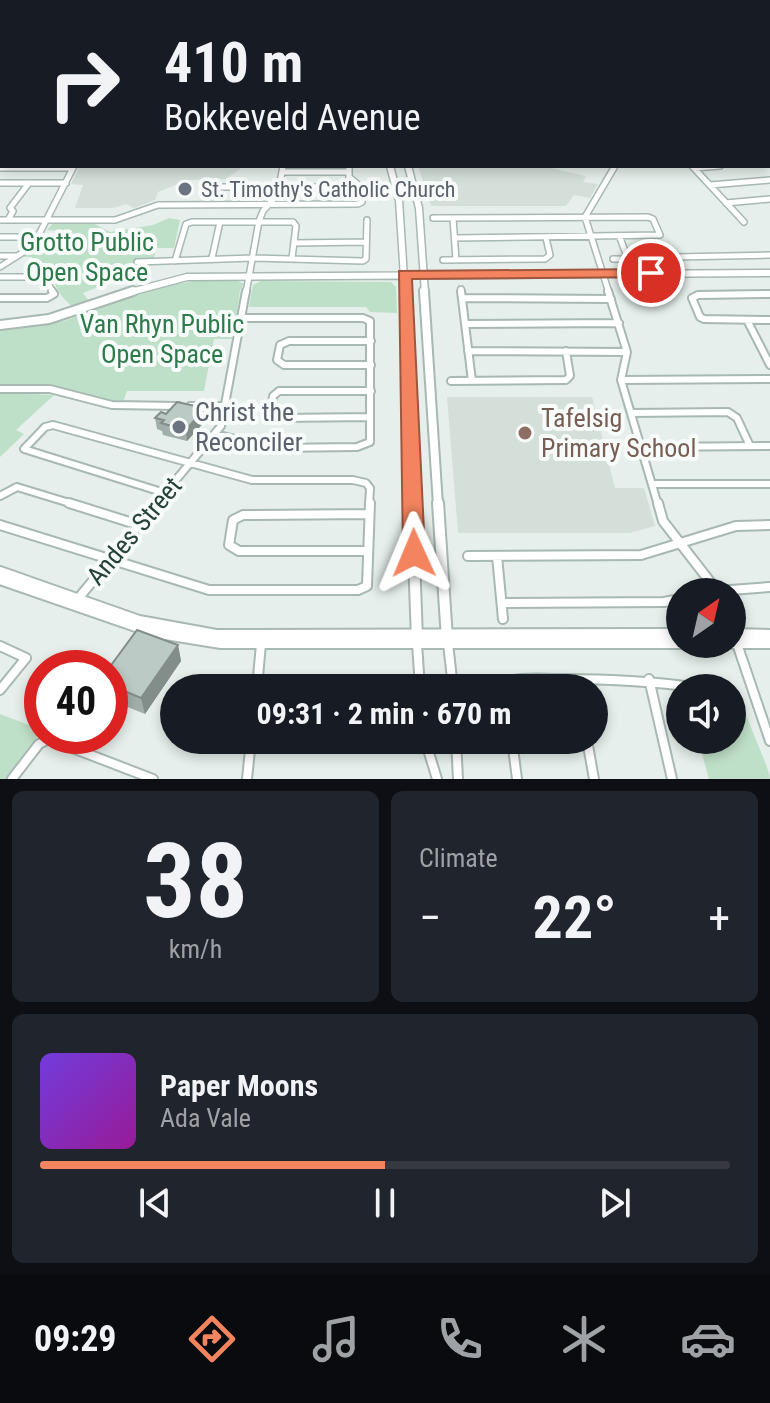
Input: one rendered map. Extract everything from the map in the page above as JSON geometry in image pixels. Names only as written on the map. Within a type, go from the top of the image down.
[{"type":"street","points":[[407,0],[423,0]]},
{"type":"street","points":[[0,267],[32,247],[74,168]]},
{"type":"street","points":[[391,168],[399,200],[404,276],[419,674]]},
{"type":"street","points":[[409,168],[419,208],[451,674]]},
{"type":"street","points":[[614,168],[585,217],[627,352],[621,380],[663,521],[707,578]]},
{"type":"street","points":[[694,168],[744,222]]},
{"type":"street","points":[[259,221],[278,194],[282,169],[349,169],[349,177],[361,187]]},
{"type":"street","points":[[709,185],[770,180]]},
{"type":"street","points":[[0,183],[66,183]]},
{"type":"street","points":[[8,220],[13,211],[10,208],[29,183]]},
{"type":"street","points":[[222,187],[361,187]]},
{"type":"street","points":[[0,220],[115,220],[158,205],[360,203],[361,187]]},
{"type":"street","points":[[726,203],[770,199]]},
{"type":"street","points":[[433,218],[651,218],[660,235],[620,238],[455,238]]},
{"type":"street","points":[[453,218],[456,260]]},
{"type":"street","points":[[137,262],[212,258],[363,261],[366,259],[367,220]]},
{"type":"street","points":[[175,261],[186,224],[259,221],[295,223],[292,258]]},
{"type":"street","name":"Andes Street","points":[[76,601],[223,421],[259,221]]},
{"type":"street","points":[[212,258],[220,222]]},
{"type":"street","points":[[0,237],[38,237]]},
{"type":"street","points":[[443,260],[545,259],[550,255],[546,238]]},
{"type":"street","points":[[620,238],[628,259]]},
{"type":"street","points":[[294,243],[366,242]]},
{"type":"street","points":[[676,257],[770,255]]},
{"type":"street","points":[[0,256],[19,256]]},
{"type":"street","points":[[613,259],[662,260]]},
{"type":"street","points":[[0,325],[52,321],[172,279],[250,276],[770,275]]},
{"type":"street","points":[[0,277],[45,277],[54,294],[47,298],[0,298]]},
{"type":"street","points":[[461,289],[472,381]]},
{"type":"street","points":[[770,294],[698,295],[692,298],[700,317],[704,319],[770,320]]},
{"type":"street","points":[[462,298],[611,299]]},
{"type":"street","points":[[215,434],[271,448],[362,447],[370,442],[371,323],[366,318],[242,318]]},
{"type":"street","points":[[747,320],[770,365]]},
{"type":"street","points":[[465,324],[619,323]]},
{"type":"street","points":[[371,341],[289,341],[280,345],[277,360],[284,365],[371,365]]},
{"type":"street","points":[[761,347],[770,347]]},
{"type":"street","points":[[468,351],[627,352]]},
{"type":"street","points":[[451,381],[566,380],[570,376],[566,351]]},
{"type":"street","points":[[621,380],[770,379]]},
{"type":"street","points":[[0,389],[50,389],[123,406],[226,406]]},
{"type":"street","points":[[370,417],[279,418],[271,413],[273,396],[279,391],[371,391]]},
{"type":"street","points":[[631,413],[728,412],[737,418],[750,446]]},
{"type":"street","points":[[0,525],[209,590],[358,590],[367,584],[370,488],[360,481],[252,480],[53,425],[45,427],[24,449],[165,493]]},
{"type":"street","points":[[641,447],[770,446]]},
{"type":"street","points":[[653,484],[770,484]]},
{"type":"street","points":[[0,496],[17,487],[139,525]]},
{"type":"street","points":[[368,551],[239,551],[229,545],[233,520],[243,515],[369,514]]},
{"type":"street","points":[[468,556],[641,555],[736,526],[770,525]]},
{"type":"street","points":[[497,556],[503,619]]},
{"type":"street","points":[[0,572],[168,635],[262,640],[666,643]]},
{"type":"street","points":[[0,579],[76,601]]},
{"type":"street","points":[[746,589],[770,587]]},
{"type":"street","points":[[502,603],[666,602]]},
{"type":"street","points":[[447,640],[666,634]]},
{"type":"street","points":[[746,636],[770,635]]},
{"type":"street","points":[[746,639],[770,643]]},
{"type":"street","points":[[258,674],[262,640]]},
{"type":"street","points":[[0,646],[26,658],[0,690]]},
{"type":"street","points":[[741,658],[770,740]]},
{"type":"street","points":[[608,681],[649,679],[666,682]]},
{"type":"street","points":[[649,679],[672,779]]},
{"type":"street","points":[[12,779],[39,744],[49,739],[153,779]]},
{"type":"street","points":[[247,779],[250,754]]},
{"type":"street","points":[[429,754],[437,779]]},
{"type":"street","points":[[457,754],[458,779]]},
{"type":"street","points":[[514,754],[517,779]]},
{"type":"street","points":[[590,754],[594,779]]},
{"type":"shaded area","points":[[79,168],[241,168],[226,179],[188,180],[158,192],[155,200],[134,208],[126,204],[113,208],[75,208],[83,185],[71,184]]},
{"type":"shaded area","points":[[419,168],[551,168],[586,176],[583,182],[598,184],[590,198],[574,195],[566,206],[431,206]]},
{"type":"shaded area","name":"Tafelsig Primary School","points":[[447,397],[592,397],[615,488],[644,488],[655,526],[630,533],[458,533]]},
{"type":"green space","name":"Grotto Public Open Space","points":[[169,218],[180,220],[174,248],[157,248],[153,260],[136,260],[131,274],[83,293],[90,303],[75,309],[57,290],[57,267],[28,267],[32,257],[22,257],[35,249],[54,247],[62,231],[47,230],[54,222],[93,223],[110,232],[153,225]]},
{"type":"green space","name":"Van Rhyn Public Open Space","points":[[200,280],[236,280],[244,284],[240,290],[233,339],[214,339],[204,391],[127,391],[123,402],[112,402],[56,388],[0,386],[0,330],[64,321],[149,289]]},
{"type":"green space","points":[[261,281],[391,282],[396,287],[397,313],[370,312],[366,307],[249,307],[253,285]]},
{"type":"green space","points":[[0,393],[54,395],[16,430],[24,434],[0,457]]},
{"type":"green space","points":[[0,714],[24,723],[24,754],[6,779],[0,779]]},
{"type":"green space","points":[[746,714],[770,779],[709,779],[702,754],[746,754]]},
{"type":"building","points":[[177,402],[205,408],[186,430],[161,423],[164,420],[155,418],[161,412],[166,414]]},
{"type":"building","points":[[137,630],[178,645],[141,698],[128,693],[128,650],[122,650]]},
{"type":"place","name":"St. Timothy's Catholic Church","points":[[185,189]]},
{"type":"place","name":"Christ the Reconciler","points":[[179,427]]},
{"type":"place","name":"Tafelsig Primary School","points":[[525,433]]},
{"type":"route","points":[[414,553],[404,274],[651,273]]}]
